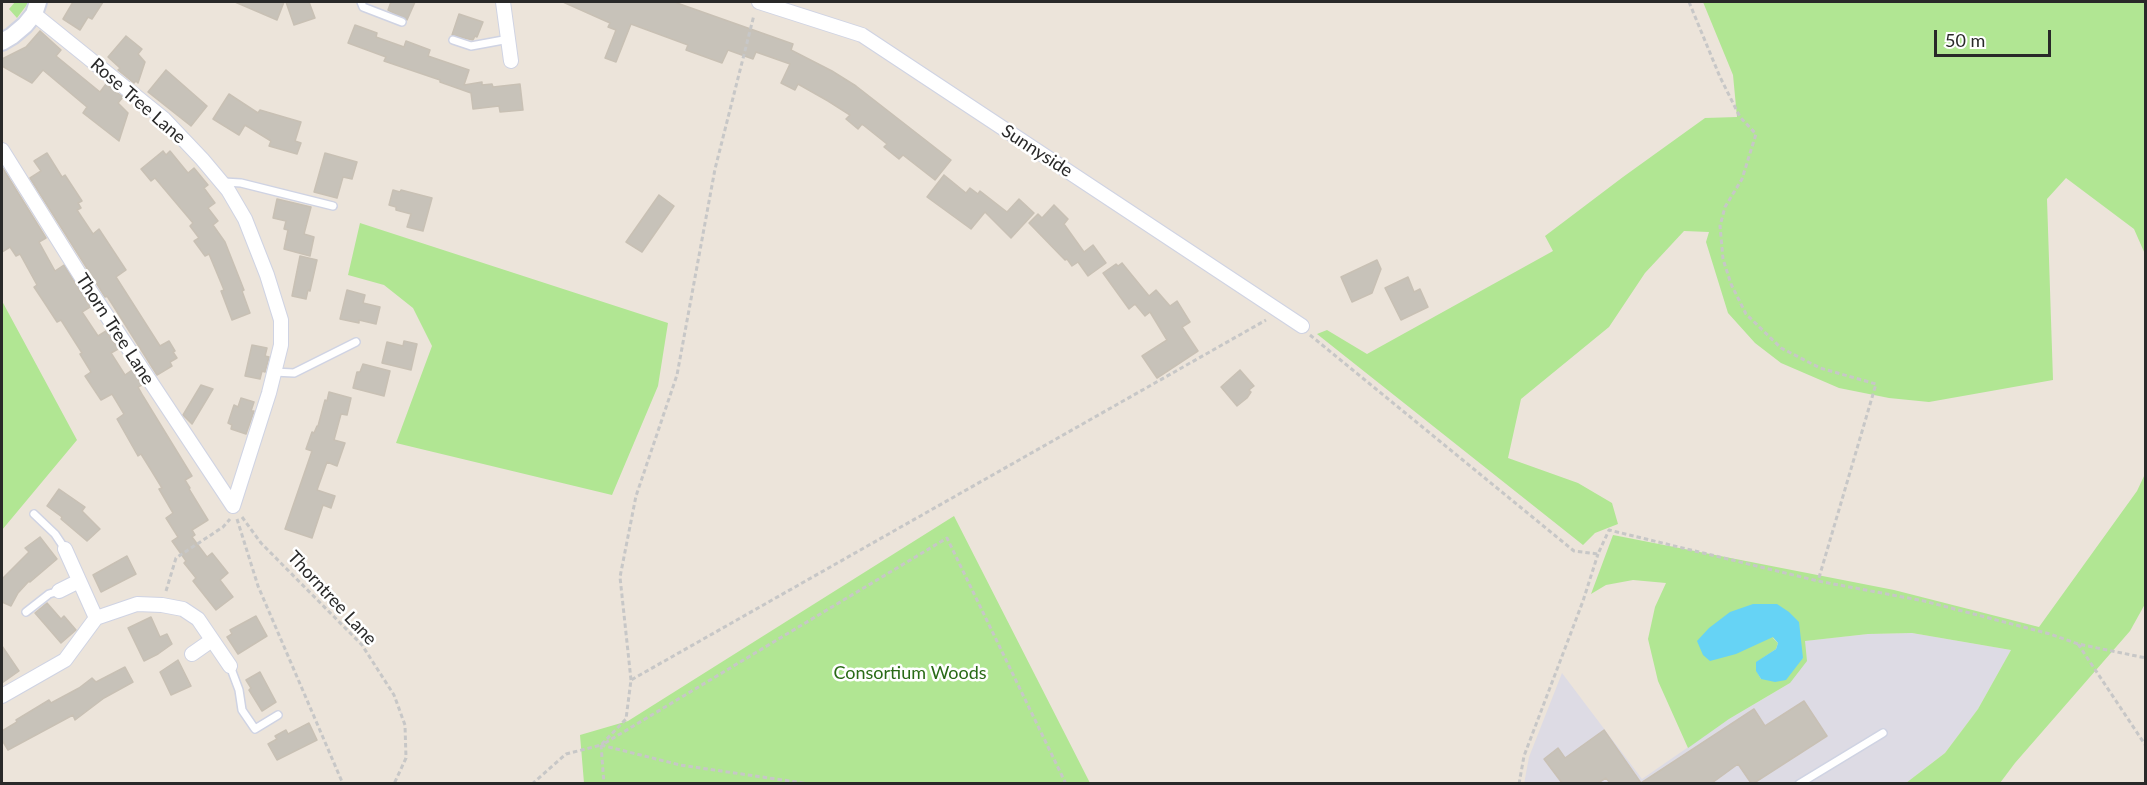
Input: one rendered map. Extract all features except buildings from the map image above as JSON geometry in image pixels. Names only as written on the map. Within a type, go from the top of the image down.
[{"type":"street","points":[[503,2],[511,61]]},
{"type":"street","name":"Sunnyside","points":[[757,7],[862,36],[1280,311],[1305,330]]},
{"type":"street","points":[[2,42],[12,36],[36,8]]},
{"type":"street","name":"Rose Tree Lane","points":[[36,8],[164,119],[221,182],[245,219],[267,275],[281,320],[281,345],[233,506]]},
{"type":"street","name":"Thorn Tree Lane","points":[[2,150],[87,286],[233,506]]},
{"type":"street","points":[[65,549],[96,618]]},
{"type":"street","points":[[59,591],[79,581]]},
{"type":"street","points":[[2,696],[65,660],[96,618],[137,604],[183,609],[198,619],[230,666]]},
{"type":"street","points":[[192,654],[212,640]]},
{"type":"lane","points":[[361,2],[363,7],[402,22]]},
{"type":"lane","points":[[453,40],[471,46],[509,39]]},
{"type":"lane","points":[[221,182],[240,183],[333,206]]},
{"type":"lane","points":[[274,372],[294,373],[356,342]]},
{"type":"lane","points":[[34,514],[55,534],[65,549]]},
{"type":"lane","points":[[26,612],[49,594],[59,591]]},
{"type":"lane","points":[[230,666],[239,690],[242,710],[255,729],[278,715]]},
{"type":"lane","points":[[1798,783],[1883,733]]},
{"type":"path","points":[[1689,2],[1720,77],[1740,117],[1756,134],[1742,180],[1725,207],[1720,226],[1723,260],[1731,284],[1746,314],[1781,348],[1820,368],[1876,384],[1818,581]]},
{"type":"path","points":[[604,783],[601,745],[626,719],[631,680],[620,577],[636,496],[676,375],[715,169],[757,7]]},
{"type":"path","points":[[631,680],[1280,311]]},
{"type":"path","points":[[1305,330],[1574,551],[1598,554]]},
{"type":"path","points":[[162,605],[176,558],[224,527],[230,519],[233,506]]},
{"type":"path","points":[[233,506],[258,586],[343,783]]},
{"type":"path","name":"Thorntree Lane","points":[[233,506],[261,543],[362,645],[394,695],[405,725],[406,758],[394,783]]},
{"type":"path","points":[[1519,783],[1524,756],[1583,601],[1598,554],[1609,530],[1818,581],[1924,601],[2050,634],[2078,644],[2145,658]]},
{"type":"path","points":[[532,783],[566,754],[601,745],[947,538],[1066,783]]},
{"type":"path","points":[[2078,644],[2145,746]]},
{"type":"path","points":[[601,745],[680,765],[810,783]]},
{"type":"shaded area","points":[[1912,633],[2011,650],[1978,709],[1945,753],[1906,783],[1524,784],[1529,757],[1562,673],[1642,779],[1729,719],[1790,683],[1804,641],[1868,634]]},
{"type":"green space","points":[[15,2],[29,2],[17,18],[9,9]]},
{"type":"green space","points":[[1703,2],[2145,2],[2145,254],[2134,229],[2066,178],[2047,199],[2053,380],[1929,402],[1889,398],[1839,388],[1781,363],[1755,343],[1728,313],[1706,242],[1709,232],[1684,231],[1645,273],[1609,327],[1521,399],[1508,458],[1578,483],[1612,503],[1618,524],[1595,533],[1583,545],[1317,334],[1327,330],[1367,354],[1553,251],[1545,236],[1705,118],[1737,117],[1733,75]]},
{"type":"green space","points":[[360,223],[668,323],[658,386],[612,495],[396,443],[432,346],[413,308],[384,285],[348,275]]},
{"type":"green space","points":[[2,301],[77,440],[2,530]]},
{"type":"green space","points":[[2145,474],[2145,604],[2130,631],[2000,783],[1906,783],[1945,753],[1978,709],[2011,650],[1912,633],[1868,634],[1805,641],[1807,661],[1790,683],[1729,719],[1688,748],[1658,681],[1648,639],[1655,607],[1666,583],[1633,580],[1606,585],[1591,594],[1613,535],[1894,590],[2039,627],[2137,491]],"holes":[[[1772,637],[1803,658],[1761,679],[1756,670],[1757,662],[1776,649],[1778,643]]]},
{"type":"green space","name":"Consortium Woods","points":[[954,516],[1090,783],[584,783],[580,735],[628,721]]},
{"type":"water","points":[[1753,604],[1777,604],[1799,622],[1803,658],[1786,680],[1775,682],[1761,679],[1756,671],[1756,662],[1776,649],[1778,643],[1773,637],[1736,654],[1710,661],[1703,655],[1697,641],[1709,628],[1730,612]]}]
